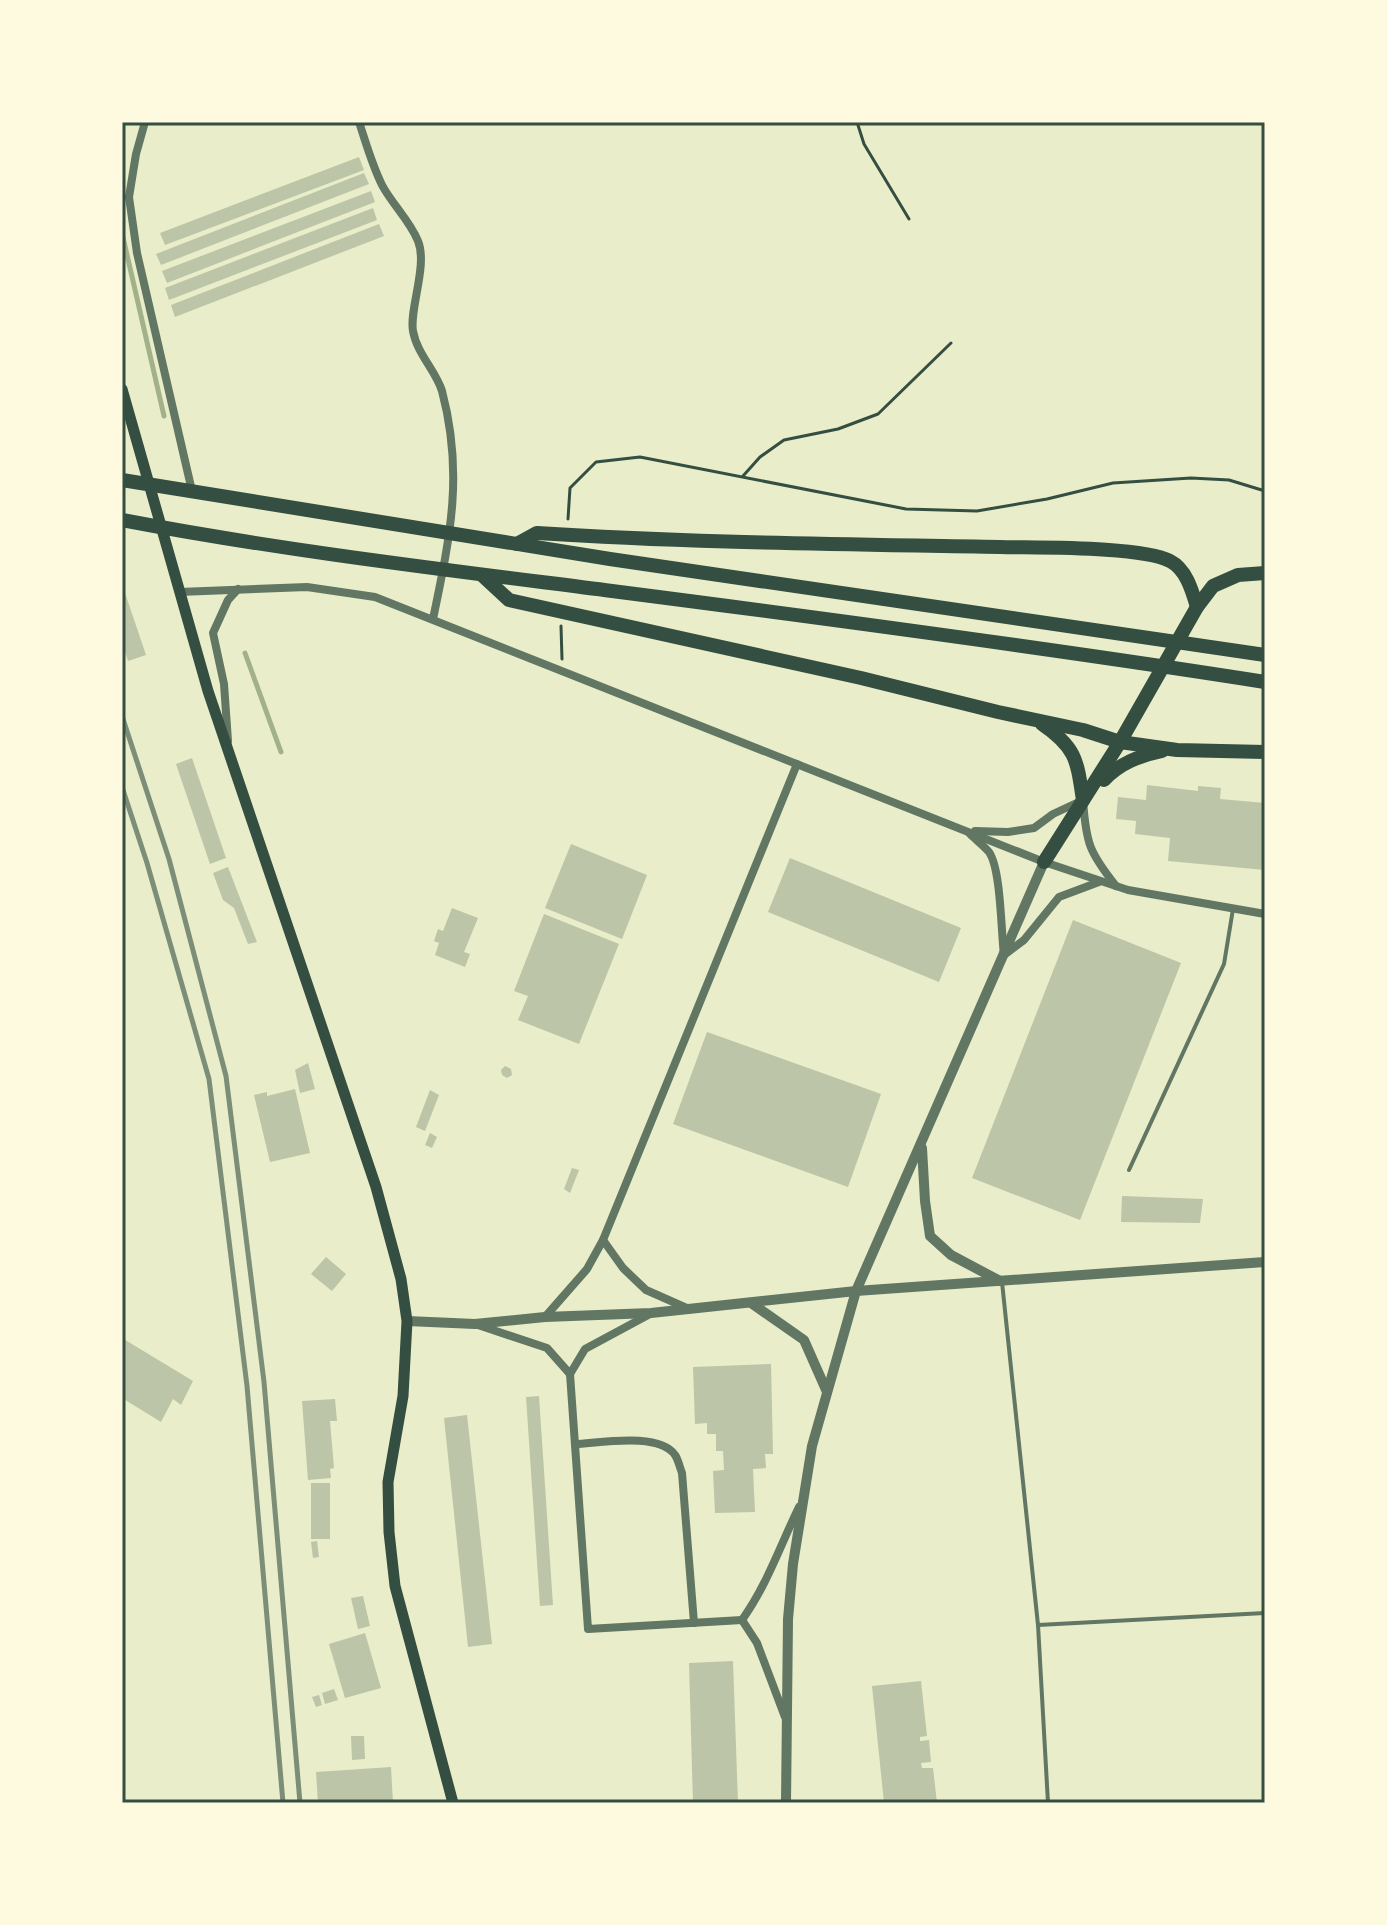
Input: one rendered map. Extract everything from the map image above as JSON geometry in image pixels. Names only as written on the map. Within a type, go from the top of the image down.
[{"type":"highway","points":[[122,480],[610,559],[1265,655]]},
{"type":"highway","points":[[122,520],[214,538],[1130,660],[1265,682]]},
{"type":"highway","points":[[517,544],[537,533],[718,543],[1044,548],[1146,554],[1170,560],[1182,570],[1197,607]]},
{"type":"highway","points":[[1044,862],[1120,742],[1197,607],[1213,586],[1238,575],[1265,573]]},
{"type":"highway","points":[[482,575],[509,600],[1083,730],[1120,742],[1171,749],[1265,752]]},
{"type":"highway","points":[[1038,721],[1063,739],[1077,761],[1083,800]]},
{"type":"highway","points":[[1083,800],[1116,768],[1140,756],[1171,749]]},
{"type":"main road","points":[[122,389],[179,592],[229,753],[376,1187],[401,1279],[407,1321],[403,1396],[388,1482],[389,1532],[395,1586],[453,1803]]},
{"type":"street","points":[[145,122],[129,197],[137,253],[192,491]]},
{"type":"street","points":[[359,122],[382,185],[419,243],[419,285],[412,329],[425,363],[440,385],[448,416],[455,471],[452,524],[433,619]]},
{"type":"street","points":[[229,753],[224,684],[213,633],[228,600],[238,589]]},
{"type":"street","points":[[179,592],[321,589],[375,597],[1044,862],[1117,887],[1265,914]]},
{"type":"street","points":[[545,1317],[587,1269],[603,1240],[797,764]]},
{"type":"street","points":[[967,831],[1008,832],[1034,828],[1053,814],[1083,800],[1085,836],[1098,864],[1117,887]]},
{"type":"street","points":[[967,831],[990,854],[999,886],[998,912],[1004,955]]},
{"type":"street","points":[[786,1803],[788,1619],[793,1564],[812,1446],[856,1291],[1044,862]]},
{"type":"street","points":[[1004,955],[1024,940],[1059,897],[1101,881]]},
{"type":"street","points":[[922,1144],[930,1236],[951,1255],[1002,1282]]},
{"type":"street","points":[[603,1240],[623,1268],[646,1290],[690,1309]]},
{"type":"street","points":[[407,1321],[475,1324],[545,1317],[651,1313],[856,1291],[1265,1262]]},
{"type":"street","points":[[751,1303],[804,1340],[827,1392]]},
{"type":"street","points":[[651,1313],[585,1349],[570,1374],[588,1629],[742,1620]]},
{"type":"street","points":[[475,1324],[547,1348],[570,1374]]},
{"type":"street","points":[[575,1444],[646,1441],[662,1443],[675,1455],[682,1473],[694,1623]]},
{"type":"street","points":[[742,1620],[769,1578],[775,1557],[802,1502]]},
{"type":"street","points":[[742,1620],[757,1643],[787,1722]]},
{"type":"lane","points":[[1129,1170],[1224,964],[1233,909]]},
{"type":"lane","points":[[1002,1282],[1038,1625],[1048,1803]]},
{"type":"lane","points":[[1038,1625],[1265,1613]]},
{"type":"path","points":[[857,122],[864,144],[909,219]]},
{"type":"path","points":[[743,476],[760,457],[784,440],[838,429],[878,414],[951,343]]},
{"type":"path","points":[[567,532],[570,488],[596,462],[640,457],[906,509],[977,511],[1113,483],[1191,478],[1229,480],[1265,491]]},
{"type":"path","points":[[561,619],[562,670]]},
{"type":"building","points":[[359,157],[364,170],[165,245],[160,233]]},
{"type":"building","points":[[364,173],[369,184],[161,265],[156,254]]},
{"type":"building","points":[[371,191],[375,202],[167,283],[162,271]]},
{"type":"building","points":[[373,208],[377,220],[169,300],[165,288]]},
{"type":"building","points":[[379,224],[384,236],[175,317],[171,305]]},
{"type":"building","points":[[124,590],[146,655],[128,661],[122,642]]},
{"type":"building","points":[[192,758],[226,858],[210,864],[176,764]]},
{"type":"building","points":[[1147,785],[1198,791],[1198,786],[1221,788],[1220,799],[1265,803],[1265,870],[1168,861],[1170,838],[1135,834],[1136,821],[1116,819],[1118,797],[1146,800]]},
{"type":"building","points":[[571,844],[647,875],[622,939],[545,908]]},
{"type":"building","points":[[790,858],[961,928],[939,982],[768,912]]},
{"type":"building","points":[[228,867],[257,942],[248,944],[234,908],[223,900],[213,873]]},
{"type":"building","points":[[452,908],[478,918],[464,952],[470,954],[465,967],[435,955],[439,943],[434,941],[438,929],[443,931]]},
{"type":"building","points":[[544,914],[619,944],[579,1044],[518,1020],[528,996],[514,991]]},
{"type":"building","points":[[1073,920],[1181,963],[1080,1220],[972,1178]]},
{"type":"building","points":[[707,1032],[881,1094],[848,1187],[673,1124]]},
{"type":"building","points":[[308,1063],[315,1089],[300,1093],[295,1070]]},
{"type":"building","points":[[505,1066],[511,1069],[512,1075],[507,1078],[501,1070]]},
{"type":"building","points":[[295,1089],[310,1153],[270,1162],[254,1095],[267,1092],[267,1096]]},
{"type":"building","points":[[430,1090],[439,1095],[425,1131],[416,1127]]},
{"type":"building","points":[[430,1133],[437,1137],[432,1148],[425,1145]]},
{"type":"building","points":[[572,1168],[579,1170],[570,1193],[564,1189]]},
{"type":"building","points":[[1122,1196],[1203,1199],[1200,1223],[1121,1222]]},
{"type":"building","points":[[326,1257],[346,1274],[332,1291],[311,1274]]},
{"type":"building","points":[[122,1338],[193,1381],[181,1405],[173,1399],[161,1422],[122,1398]]},
{"type":"building","points":[[771,1364],[773,1454],[765,1454],[766,1468],[753,1469],[755,1512],[715,1513],[713,1471],[724,1470],[723,1451],[716,1451],[716,1434],[707,1434],[707,1423],[695,1424],[693,1367]]},
{"type":"building","points":[[539,1396],[553,1605],[540,1606],[526,1397]]},
{"type":"building","points":[[335,1399],[337,1421],[330,1421],[334,1468],[330,1469],[331,1478],[308,1480],[302,1401]]},
{"type":"building","points":[[467,1415],[492,1644],[468,1647],[444,1418]]},
{"type":"building","points":[[311,1483],[330,1483],[330,1539],[311,1539]]},
{"type":"building","points":[[317,1541],[319,1557],[313,1558],[311,1542]]},
{"type":"building","points":[[363,1596],[370,1626],[358,1629],[351,1598]]},
{"type":"building","points":[[365,1633],[381,1688],[345,1698],[329,1644]]},
{"type":"building","points":[[733,1661],[738,1803],[693,1803],[689,1663]]},
{"type":"building","points":[[921,1681],[927,1736],[920,1737],[920,1741],[929,1740],[931,1762],[921,1763],[922,1768],[933,1768],[937,1803],[884,1803],[872,1686]]},
{"type":"building","points":[[334,1689],[338,1700],[325,1704],[322,1693]]},
{"type":"building","points":[[319,1695],[322,1705],[316,1707],[312,1697]]},
{"type":"building","points":[[351,1736],[364,1736],[365,1759],[352,1760]]},
{"type":"building","points":[[391,1767],[393,1803],[318,1803],[316,1772]]},
{"type":"waterway","points":[[122,233],[164,416]]},
{"type":"waterway","points":[[245,653],[281,752]]},
{"type":"railway","points":[[122,716],[169,859],[226,1076],[264,1382],[300,1803]]},
{"type":"railway","points":[[122,787],[209,1079],[247,1386],[283,1803]]}]
